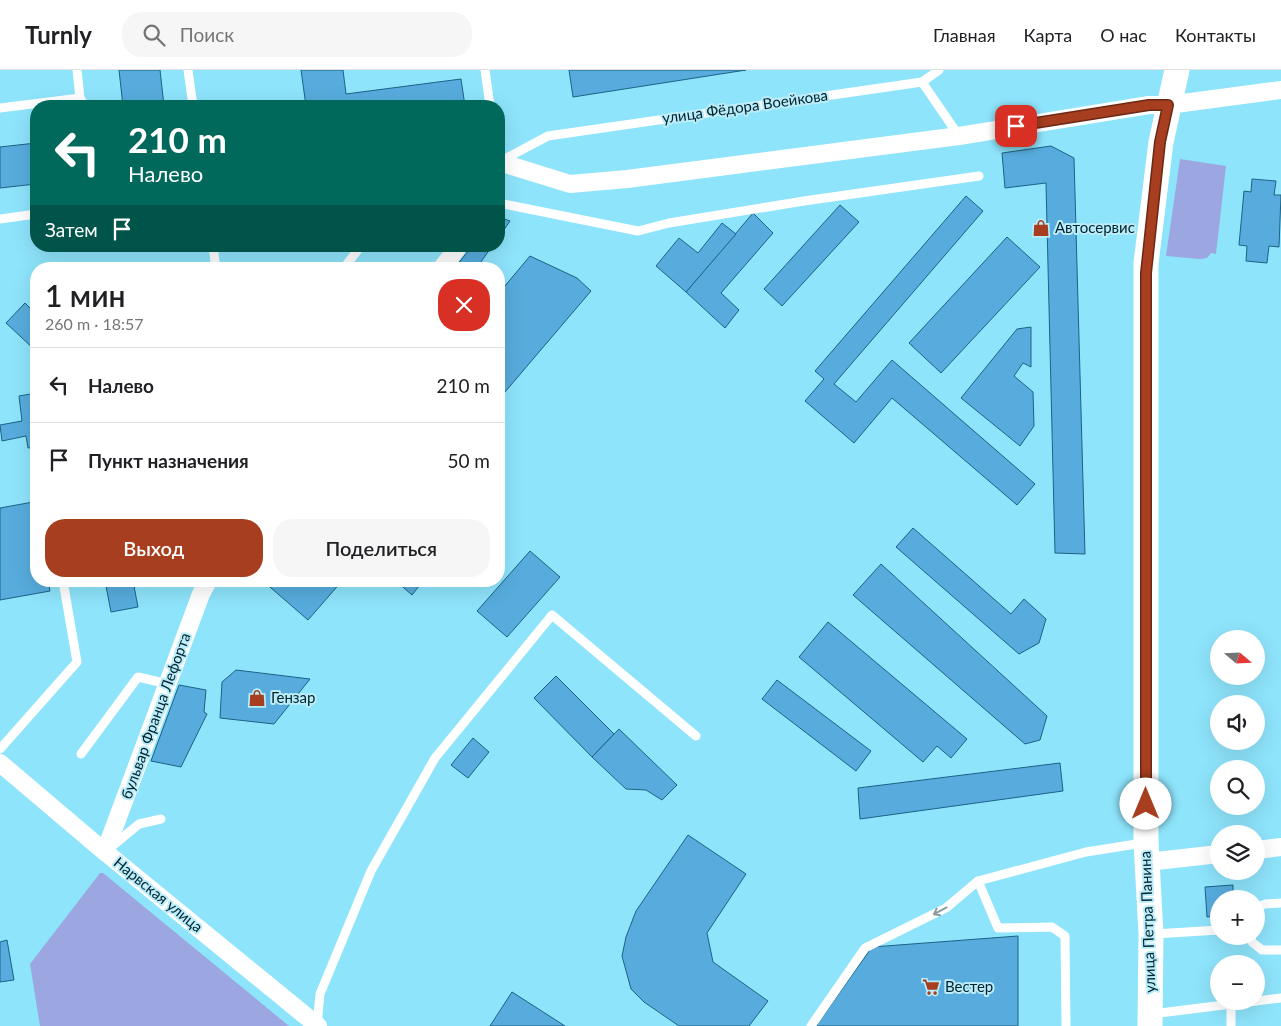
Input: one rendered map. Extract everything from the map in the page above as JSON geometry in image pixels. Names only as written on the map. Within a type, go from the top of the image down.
[{"type":"main road","name":"улица Петра Панина","points":[[1150,1020],[1151,934],[1146,852],[1146,270],[1160,142],[1177,70]]},
{"type":"street","points":[[505,164],[570,184],[626,179],[959,136],[1149,105],[1168,105],[1281,90]]},
{"type":"street","name":"бульвар Франца Лефорта","points":[[105,852],[205,587]]},
{"type":"street","name":"Нарвская улица","points":[[0,763],[105,852],[317,1025]]},
{"type":"street","points":[[1265,849],[1281,847]]},
{"type":"street","points":[[1146,852],[1210,854]]},
{"type":"lane","points":[[77,70],[83,100]]},
{"type":"lane","points":[[188,70],[192,100]]},
{"type":"lane","points":[[485,70],[489,100]]},
{"type":"lane","name":"улица Фёдора Воейкова","points":[[505,159],[548,136],[922,82],[939,70]]},
{"type":"lane","points":[[922,82],[959,136]]},
{"type":"lane","points":[[0,108],[30,106]]},
{"type":"lane","points":[[505,204],[638,231],[804,201],[979,176]]},
{"type":"lane","points":[[0,219],[30,215]]},
{"type":"lane","points":[[348,262],[356,252]]},
{"type":"lane","points":[[0,749],[77,662],[64,587]]},
{"type":"lane","points":[[317,1025],[320,994],[371,871],[435,758],[552,615],[696,736]]},
{"type":"lane","points":[[81,754],[138,677],[168,684]]},
{"type":"lane","points":[[105,852],[139,824],[161,818]]},
{"type":"lane","points":[[811,1026],[865,948],[946,908],[978,881],[1086,852],[1146,852]]},
{"type":"lane","points":[[978,881],[998,928],[1052,927],[1065,936],[1066,1026]]},
{"type":"lane","points":[[1265,904],[1281,903]]},
{"type":"lane","points":[[1151,934],[1210,931]]},
{"type":"lane","points":[[1256,945],[1262,950],[1281,950]]},
{"type":"lane","points":[[1265,1000],[1281,998]]},
{"type":"lane","points":[[1150,1020],[1210,1009]]},
{"type":"lane","points":[[1231,1010],[1231,1026]]},
{"type":"shaded area","points":[[1180,159],[1226,166],[1216,254],[1211,253],[1207,258],[1166,256]]},
{"type":"shaded area","points":[[100,873],[103,873],[289,1026],[40,1026],[30,964]]},
{"type":"building","points":[[119,70],[160,70],[163,100],[122,100]]},
{"type":"building","points":[[301,70],[343,70],[346,94],[461,79],[464,100],[305,100]]},
{"type":"building","points":[[569,70],[746,70],[573,97]]},
{"type":"building","points":[[30,144],[30,185],[0,188],[0,147]]},
{"type":"building","points":[[1051,146],[1074,158],[1085,554],[1055,553],[1046,183],[1005,188],[1002,153]]},
{"type":"building","points":[[1252,179],[1276,181],[1274,195],[1281,195],[1279,247],[1269,246],[1267,263],[1246,261],[1247,246],[1239,245],[1244,191],[1251,192]]},
{"type":"building","points":[[966,196],[983,211],[834,384],[856,402],[892,360],[1035,484],[1017,505],[892,398],[854,443],[805,401],[824,379],[815,371]]},
{"type":"building","points":[[840,205],[859,222],[782,306],[764,289]]},
{"type":"building","points":[[753,213],[773,233],[721,293],[739,310],[725,328],[686,292]]},
{"type":"building","points":[[505,219],[510,221],[505,228]]},
{"type":"building","points":[[722,223],[736,234],[686,292],[656,266],[679,238],[698,253]]},
{"type":"building","points":[[1007,237],[1040,267],[941,373],[909,343]]},
{"type":"building","points":[[467,252],[488,252],[481,262],[459,262]]},
{"type":"building","points":[[530,256],[577,278],[591,291],[505,392],[505,286]]},
{"type":"building","points":[[25,303],[30,308],[30,345],[6,323]]},
{"type":"building","points":[[1031,327],[1031,367],[1023,363],[1014,376],[1033,392],[1034,426],[1020,446],[961,398],[1017,329]]},
{"type":"building","points":[[30,394],[30,448],[28,448],[26,436],[2,441],[0,425],[22,421],[19,396]]},
{"type":"building","points":[[30,503],[30,587],[49,587],[50,591],[0,600],[0,508]]},
{"type":"building","points":[[913,528],[1011,614],[1024,599],[1046,619],[1039,643],[1019,654],[896,547]]},
{"type":"building","points":[[530,551],[560,577],[507,637],[477,611],[498,587],[505,587],[505,579]]},
{"type":"building","points":[[881,564],[1047,716],[1040,740],[1025,744],[853,595]]},
{"type":"building","points":[[106,587],[134,587],[138,607],[111,612]]},
{"type":"building","points":[[270,587],[337,587],[308,620]]},
{"type":"building","points":[[403,587],[418,587],[412,595]]},
{"type":"building","points":[[828,622],[967,739],[951,758],[937,746],[923,762],[799,657]]},
{"type":"building","points":[[236,670],[310,679],[274,724],[220,718],[222,682]]},
{"type":"building","points":[[556,676],[614,734],[592,757],[534,698]]},
{"type":"building","points":[[777,680],[871,751],[856,771],[762,699]]},
{"type":"building","points":[[179,685],[206,690],[204,712],[207,714],[181,767],[151,761]]},
{"type":"building","points":[[619,729],[677,785],[662,800],[646,790],[626,789],[592,757]]},
{"type":"building","points":[[473,738],[489,752],[468,778],[451,765]]},
{"type":"building","points":[[1060,763],[1063,791],[860,819],[858,788]]},
{"type":"building","points":[[688,835],[746,874],[707,933],[713,962],[768,1001],[749,1026],[679,1026],[644,1002],[631,989],[622,956],[626,937],[636,911]]},
{"type":"building","points":[[1233,885],[1233,890],[1210,890],[1210,917],[1207,917],[1205,887]]},
{"type":"building","name":"Вестер","points":[[1018,936],[1018,1026],[816,1026],[872,947]]},
{"type":"building","points":[[7,940],[14,980],[0,982],[0,942]]},
{"type":"building","points":[[512,992],[565,1026],[490,1026]]},
{"type":"place","name":"Автосервис","points":[[1041,228]]},
{"type":"place","name":"Гензар","points":[[257,698]]},
{"type":"place","name":"Вестер","points":[[931,987]]},
{"type":"route","points":[[1016,126],[1149,105],[1168,105],[1160,142],[1146,263],[1146,804]]}]
